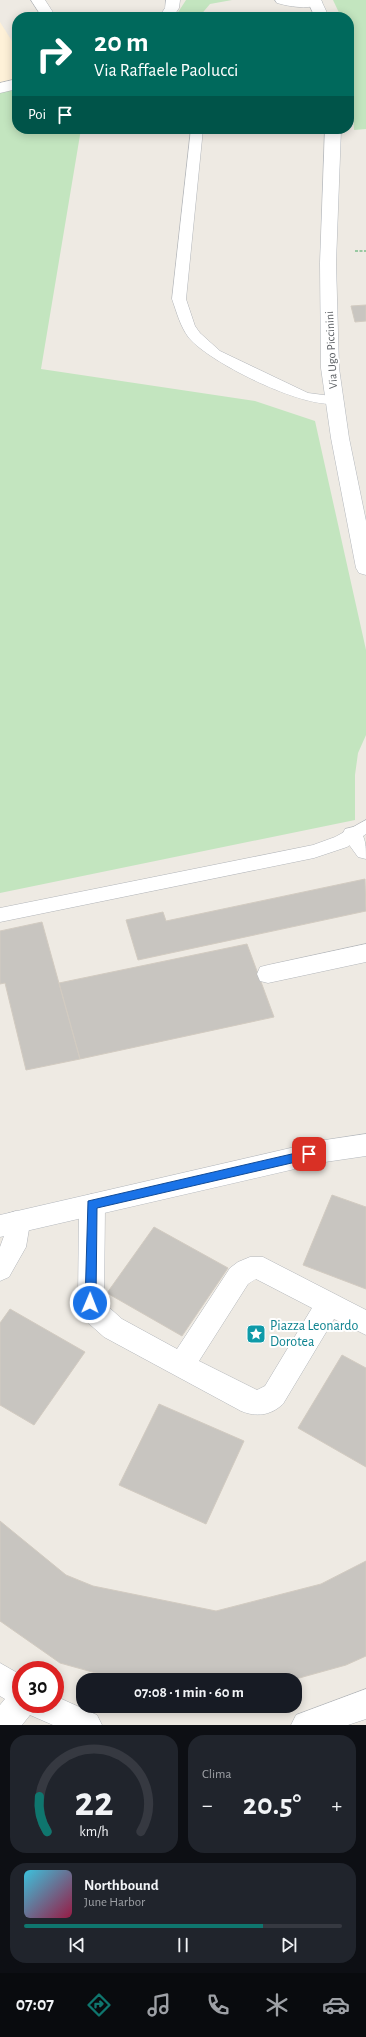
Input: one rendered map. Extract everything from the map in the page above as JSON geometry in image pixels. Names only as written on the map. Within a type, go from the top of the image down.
[{"type":"main road","points":[[38,0],[46,12]]},
{"type":"main road","points":[[169,12],[172,8],[173,0]]},
{"type":"main road","points":[[282,0],[297,3],[314,1],[320,12]]},
{"type":"main road","points":[[0,88],[12,85]]},
{"type":"main road","name":"Via Ugo Piccinini","points":[[333,134],[328,278],[329,360],[334,400],[366,565]]},
{"type":"main road","points":[[268,974],[366,953]]},
{"type":"main road","points":[[324,1151],[366,1136]]},
{"type":"main road","points":[[0,1268],[16,1243],[18,1236],[8,1224],[324,1151],[366,1145]]},
{"type":"main road","points":[[92,1205],[93,1222],[90,1299],[92,1308],[103,1321],[113,1328],[250,1402],[265,1402],[274,1395],[329,1304]]},
{"type":"main road","points":[[182,1364],[239,1276],[248,1269],[262,1269],[366,1323]]},
{"type":"main road","points":[[0,1678],[12,1686]]},
{"type":"main road","points":[[306,1725],[366,1704]]},
{"type":"main road","points":[[3,1725],[12,1713]]},
{"type":"main road","points":[[60,1713],[87,1725]]},
{"type":"lane","points":[[196,134],[179,299],[188,326],[204,345],[239,367],[307,397],[334,400]]},
{"type":"lane","points":[[0,915],[314,851],[362,838]]},
{"type":"shaded area","points":[[0,22],[12,41],[12,89],[0,92]]},
{"type":"green space","points":[[186,0],[232,0],[210,4],[203,12],[178,12]]},
{"type":"green space","points":[[333,0],[366,0],[366,129],[354,130],[354,12],[339,12]]},
{"type":"green space","points":[[12,89],[12,134],[80,134],[41,369],[255,401],[315,421],[366,650],[366,735],[358,753],[355,775],[355,820],[0,893],[0,92]]},
{"type":"building","points":[[366,305],[366,321],[355,322],[351,306]]},
{"type":"building","points":[[365,879],[366,911],[138,960],[126,920],[163,912],[166,921]]},
{"type":"building","points":[[42,922],[80,1059],[26,1070],[5,983],[0,984],[0,931]]},
{"type":"building","points":[[247,944],[274,1017],[80,1059],[59,983]]},
{"type":"building","points":[[332,1195],[366,1207],[366,1289],[303,1265]]},
{"type":"building","points":[[154,1227],[228,1268],[182,1336],[107,1293]]},
{"type":"building","points":[[10,1309],[85,1352],[34,1425],[0,1405],[0,1323]]},
{"type":"building","points":[[342,1355],[366,1368],[366,1467],[298,1428]]},
{"type":"building","points":[[159,1404],[244,1441],[206,1524],[119,1485]]},
{"type":"building","points":[[0,1521],[66,1575],[93,1586],[216,1611],[321,1584],[366,1561],[366,1656],[346,1665],[302,1677],[302,1673],[96,1673],[64,1664],[64,1661],[57,1661],[0,1621]]},
{"type":"place","name":"Piazza Leonardo Dorotea","points":[[256,1334]]},
{"type":"route","points":[[90,1303],[93,1222],[92,1205],[309,1154]]}]
